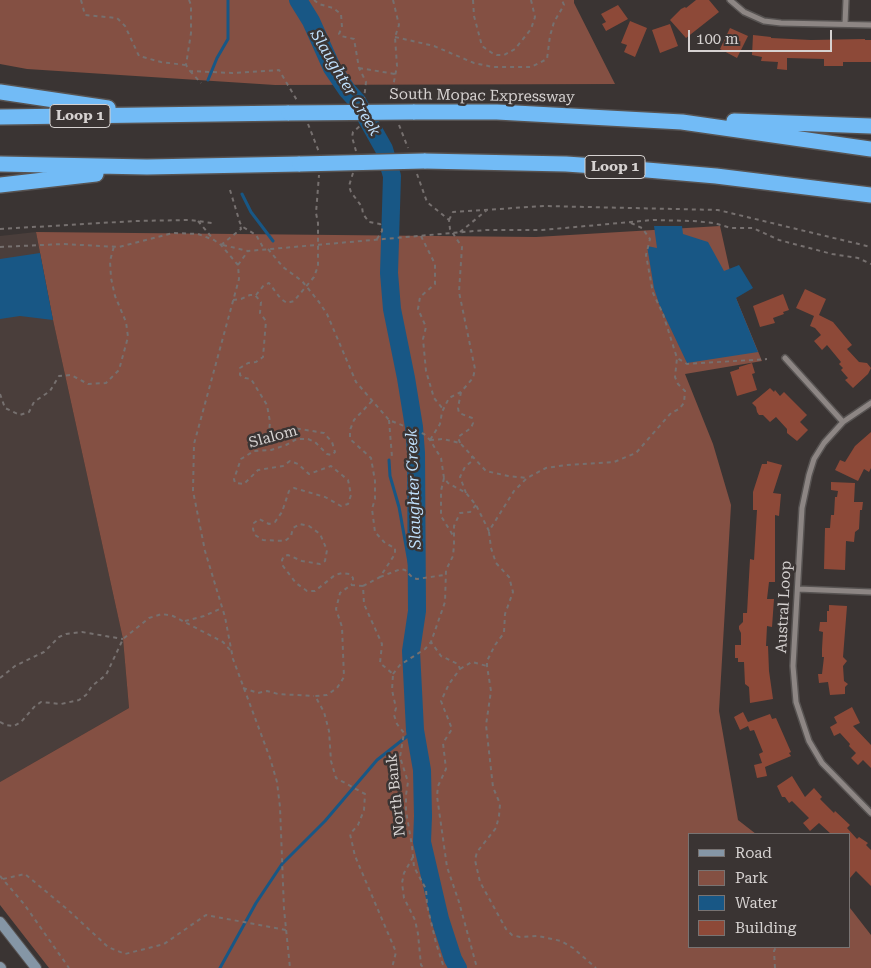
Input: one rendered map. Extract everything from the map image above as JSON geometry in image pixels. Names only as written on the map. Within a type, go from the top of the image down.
[{"type":"highway","points":[[0,92],[159,114]]},
{"type":"highway","name":"South Mopac Expressway","points":[[0,117],[295,110],[535,114],[682,122],[871,149]]},
{"type":"highway","points":[[682,122],[738,120],[871,126]]},
{"type":"highway","name":"Loop 1","points":[[0,164],[147,167],[424,161],[539,163],[716,176],[871,195]]},
{"type":"highway","points":[[0,185],[147,167]]},
{"type":"highway","points":[[806,188],[871,206]]},
{"type":"main road","points":[[0,922],[36,968]]},
{"type":"street","points":[[730,0],[744,12],[764,21],[871,25]]},
{"type":"street","points":[[845,24],[846,0]]},
{"type":"street","points":[[785,358],[843,422]]},
{"type":"street","name":"Austral Loop","points":[[871,403],[843,422],[824,444],[814,459],[809,475],[802,508],[793,666],[793,685],[799,714],[810,741],[822,763],[871,814]]},
{"type":"street","points":[[798,589],[871,592]]},
{"type":"path","points":[[80,0],[85,15],[117,18],[125,26],[138,56],[161,62],[186,65]]},
{"type":"path","points":[[189,0],[191,5],[191,33],[186,65],[201,83]]},
{"type":"path","points":[[393,0],[398,25],[395,36],[397,66],[392,92],[394,100]]},
{"type":"path","points":[[473,0],[474,16],[482,46],[492,53],[504,55],[515,49],[531,29],[535,17],[532,0]]},
{"type":"path","points":[[395,36],[434,46],[474,63],[493,67],[531,68],[546,59],[554,22],[564,5],[562,0]]},
{"type":"path","points":[[359,68],[396,74]]},
{"type":"path","points":[[190,71],[232,73],[279,70],[295,110]]},
{"type":"path","points":[[307,122],[320,153]]},
{"type":"path","points":[[232,300],[256,295],[264,285],[269,283],[281,299],[287,303],[294,301],[314,278],[318,266],[318,223],[316,213],[320,169]]},
{"type":"path","points":[[222,245],[241,229],[230,190]]},
{"type":"path","points":[[449,220],[453,212],[544,206],[718,210],[871,247]]},
{"type":"path","points":[[459,233],[487,210]]},
{"type":"path","points":[[0,246],[63,244],[119,246],[174,233],[198,234],[222,245],[248,251],[486,230],[542,230],[653,220],[694,221],[714,223],[731,228],[754,228],[779,240],[823,252],[858,258],[871,264]]},
{"type":"path","points":[[0,230],[134,221],[198,221],[212,223]]},
{"type":"path","points":[[198,221],[214,240]]},
{"type":"path","points":[[489,531],[514,491],[527,478],[546,468],[614,462],[636,452],[671,413],[684,402],[685,391],[678,384],[675,377],[678,358],[651,284],[646,255],[650,239],[642,228],[628,222]]},
{"type":"path","points":[[240,223],[243,228],[256,235],[283,268],[302,281],[307,287],[327,314],[356,382],[372,401],[389,420],[424,434],[430,440],[441,458],[444,478],[441,491],[441,516],[454,537]]},
{"type":"path","points":[[453,233],[462,247],[459,292],[475,369],[473,378],[462,392],[458,408],[460,413],[472,418],[473,423],[471,428],[458,436],[460,443]]},
{"type":"path","points":[[421,236],[435,264],[435,284],[420,297],[418,309],[426,327],[423,339],[426,371],[434,398],[443,409]]},
{"type":"path","points":[[222,245],[238,265],[239,279],[194,444],[193,491],[205,551],[222,608],[231,650],[277,782],[280,807],[284,909],[290,968]]},
{"type":"path","points":[[0,394],[5,408],[20,415],[29,412],[34,402],[50,391],[59,376],[71,375],[88,384],[106,383],[119,370],[128,337],[126,322],[115,296],[111,278],[110,261],[114,246]]},
{"type":"path","points":[[238,265],[248,251]]},
{"type":"path","name":"Slalom","points":[[256,295],[261,302],[260,313],[266,321],[263,357],[240,368],[240,375],[251,379],[267,405],[270,422],[269,432],[274,438],[294,428],[324,433],[332,442],[335,452],[332,455],[327,454],[315,442],[297,438],[278,448],[254,451],[241,459],[234,479],[235,484],[244,484],[258,470],[283,466],[290,461],[298,464],[309,474],[331,466],[339,472],[348,480],[350,495],[348,504],[341,506],[325,496],[294,488],[289,490],[282,512],[276,522],[269,524],[259,519],[254,523],[253,529],[255,535],[270,542],[285,541],[291,536],[293,528],[300,524],[309,526],[320,534],[324,542],[327,550],[325,561],[320,564],[302,561],[288,555],[284,556],[282,560],[283,566],[296,583],[307,591],[315,591],[335,575],[342,572],[350,574],[353,578],[351,585]]},
{"type":"path","points":[[678,358],[687,364],[767,359]]},
{"type":"path","points":[[430,440],[440,424],[443,409],[449,398],[462,392]]},
{"type":"path","points":[[372,401],[354,420],[350,430],[350,439],[371,458],[375,481],[375,499],[372,510],[375,532],[385,543],[395,548],[395,554],[380,577]]},
{"type":"path","points":[[389,420],[392,456]]},
{"type":"path","points":[[430,440],[443,439],[460,443],[486,470],[508,476],[527,478]]},
{"type":"path","points":[[472,454],[472,461],[465,467],[460,477],[466,493],[476,505],[489,531],[491,548],[496,563],[509,577],[514,592],[505,614],[504,633],[495,645],[486,666],[490,691],[486,725],[493,787],[500,804],[496,828],[477,852],[475,860],[480,882],[506,929],[512,935],[520,937],[538,936],[561,941],[573,948],[596,968]]},
{"type":"path","points":[[444,478],[448,483],[466,493]]},
{"type":"path","points":[[446,580],[444,575],[453,556],[454,526],[460,513],[470,512],[476,505]]},
{"type":"path","points":[[243,688],[258,693],[267,691],[278,694],[315,696],[327,694],[337,688],[344,677],[342,627],[336,609],[340,593],[351,585],[363,586],[401,569],[417,579],[444,575]]},
{"type":"path","points":[[363,586],[364,604],[382,644],[380,663],[393,674],[400,666],[431,642],[445,599],[446,570]]},
{"type":"path","points":[[185,621],[204,616],[222,608]]},
{"type":"path","points":[[0,722],[14,726],[21,722],[41,702],[61,704],[79,700],[106,675],[123,639],[149,618],[162,614],[174,616],[223,642],[231,650]]},
{"type":"path","points":[[0,678],[15,666],[44,652],[59,637],[66,634],[82,632],[123,639]]},
{"type":"path","points":[[431,642],[440,656],[458,664],[460,669]]},
{"type":"path","points":[[477,968],[462,912],[447,867],[436,796],[438,786],[446,769],[443,743],[452,729],[441,701],[449,684],[460,669],[472,662],[486,666]]},
{"type":"path","name":"North Bank","points":[[393,674],[392,690],[396,708],[394,716],[404,733],[400,757],[408,782],[406,811],[414,867],[426,889],[427,905],[444,968]]},
{"type":"path","points":[[315,696],[324,712],[329,731],[331,762],[336,778],[365,794],[364,810],[358,825],[350,834],[355,856],[396,952],[392,968]]},
{"type":"path","points":[[413,856],[404,873],[402,883],[404,898],[416,927],[421,965],[424,968]]},
{"type":"path","points":[[3,879],[25,874],[108,947],[125,954],[164,944],[206,915],[286,930]]},
{"type":"path","points":[[0,876],[24,904],[69,968]]},
{"type":"path","points":[[775,968],[776,948]]},
{"type":"shaded area","points":[[36,232],[53,320],[123,639],[129,708],[0,782],[0,236]]},
{"type":"green space","points":[[0,0],[574,0],[615,84],[275,85],[27,69],[0,64]]},
{"type":"green space","points":[[720,226],[736,298],[762,361],[685,374],[713,444],[731,505],[719,711],[738,820],[755,833],[688,833],[688,948],[851,948],[851,909],[871,935],[871,968],[49,968],[0,905],[0,782],[129,708],[123,639],[53,320],[36,232],[536,237]]},
{"type":"water","points":[[654,226],[682,226],[683,234],[708,242],[724,271],[739,265],[753,288],[736,298],[758,352],[687,363],[659,304],[654,288],[647,246],[657,248]]},
{"type":"water","points":[[40,253],[53,320],[20,316],[0,319],[0,259]]},
{"type":"building","points":[[696,0],[709,0],[719,12],[686,38],[670,20],[681,9],[686,8]]},
{"type":"building","points":[[618,5],[628,19],[606,31],[602,24],[606,22],[601,14]]},
{"type":"building","points":[[630,21],[647,28],[635,57],[624,52],[627,45],[621,43]]},
{"type":"building","points":[[670,24],[678,46],[660,53],[652,30]]},
{"type":"building","points":[[730,28],[748,36],[737,58],[720,49]]},
{"type":"building","points":[[753,35],[811,40],[871,40],[871,62],[843,62],[843,66],[824,66],[824,59],[787,58],[787,70],[777,69],[778,62],[761,61],[762,57],[752,55]]},
{"type":"building","points":[[805,289],[826,299],[819,315],[833,322],[852,345],[847,349],[859,362],[867,363],[871,368],[868,374],[853,388],[845,380],[848,378],[841,370],[843,368],[839,364],[841,362],[827,345],[822,350],[814,341],[821,335],[815,328],[810,326],[814,316],[796,308]]},
{"type":"building","points":[[783,294],[789,310],[773,318],[775,323],[760,327],[753,306]]},
{"type":"building","points":[[752,363],[755,373],[752,374],[757,390],[737,396],[730,372]]},
{"type":"building","points":[[770,388],[774,392],[775,390],[780,396],[784,392],[807,415],[800,422],[808,430],[797,441],[787,433],[787,429],[776,417],[770,422],[763,415],[759,415],[752,403]]},
{"type":"building","points":[[871,432],[871,468],[869,472],[864,469],[858,481],[835,470],[840,460],[845,462],[855,446]]},
{"type":"building","points":[[767,461],[782,465],[773,493],[781,494],[779,516],[775,515],[775,582],[769,582],[767,599],[774,599],[772,627],[767,626],[766,646],[768,646],[773,699],[750,703],[749,687],[745,684],[744,662],[738,662],[738,658],[735,658],[735,645],[741,645],[739,626],[743,622],[743,613],[747,613],[750,559],[754,560],[757,510],[753,510],[753,492],[762,464],[767,464]]},
{"type":"building","points":[[831,482],[855,483],[854,502],[863,502],[862,510],[860,510],[859,529],[855,532],[854,542],[846,541],[845,570],[824,569],[825,528],[830,528],[831,515],[834,515],[835,497],[837,497],[838,491],[831,490]]},
{"type":"building","points":[[829,605],[847,606],[843,657],[847,661],[843,666],[844,681],[848,684],[845,687],[845,694],[830,695],[828,682],[819,683],[818,674],[822,674],[824,657],[822,657],[823,632],[819,631],[820,622],[827,622]]},
{"type":"building","points":[[852,707],[860,723],[853,726],[871,745],[871,768],[863,760],[858,765],[851,758],[856,753],[849,746],[850,744],[840,733],[834,736],[830,727],[837,723],[834,717]]},
{"type":"building","points":[[743,712],[748,722],[770,714],[772,719],[776,718],[791,752],[789,753],[791,756],[765,767],[767,776],[757,778],[754,765],[762,763],[759,754],[763,752],[754,730],[750,731],[748,726],[740,730],[734,717]]},
{"type":"building","points":[[792,776],[805,797],[814,788],[822,797],[820,799],[850,825],[847,828],[857,839],[859,837],[868,843],[866,845],[871,850],[871,886],[856,871],[851,877],[851,833],[830,833],[819,823],[810,831],[803,823],[809,818],[792,801],[789,803],[785,797],[782,797],[777,786]]},
{"type":"waterway","points":[[208,80],[217,58],[228,39],[228,0]]},
{"type":"waterway","name":"Slaughter Creek","points":[[298,0],[311,21],[332,68],[357,101],[384,149],[392,176],[389,273],[392,309],[406,378],[416,453],[417,611],[411,651],[415,730],[422,770],[422,842],[440,919],[453,959],[458,968]]},
{"type":"waterway","points":[[242,194],[251,212],[273,241]]},
{"type":"waterway","points":[[389,460],[390,476],[399,507],[410,568],[417,571]]},
{"type":"waterway","points":[[220,968],[256,903],[282,864],[325,821],[377,760],[415,730]]}]
